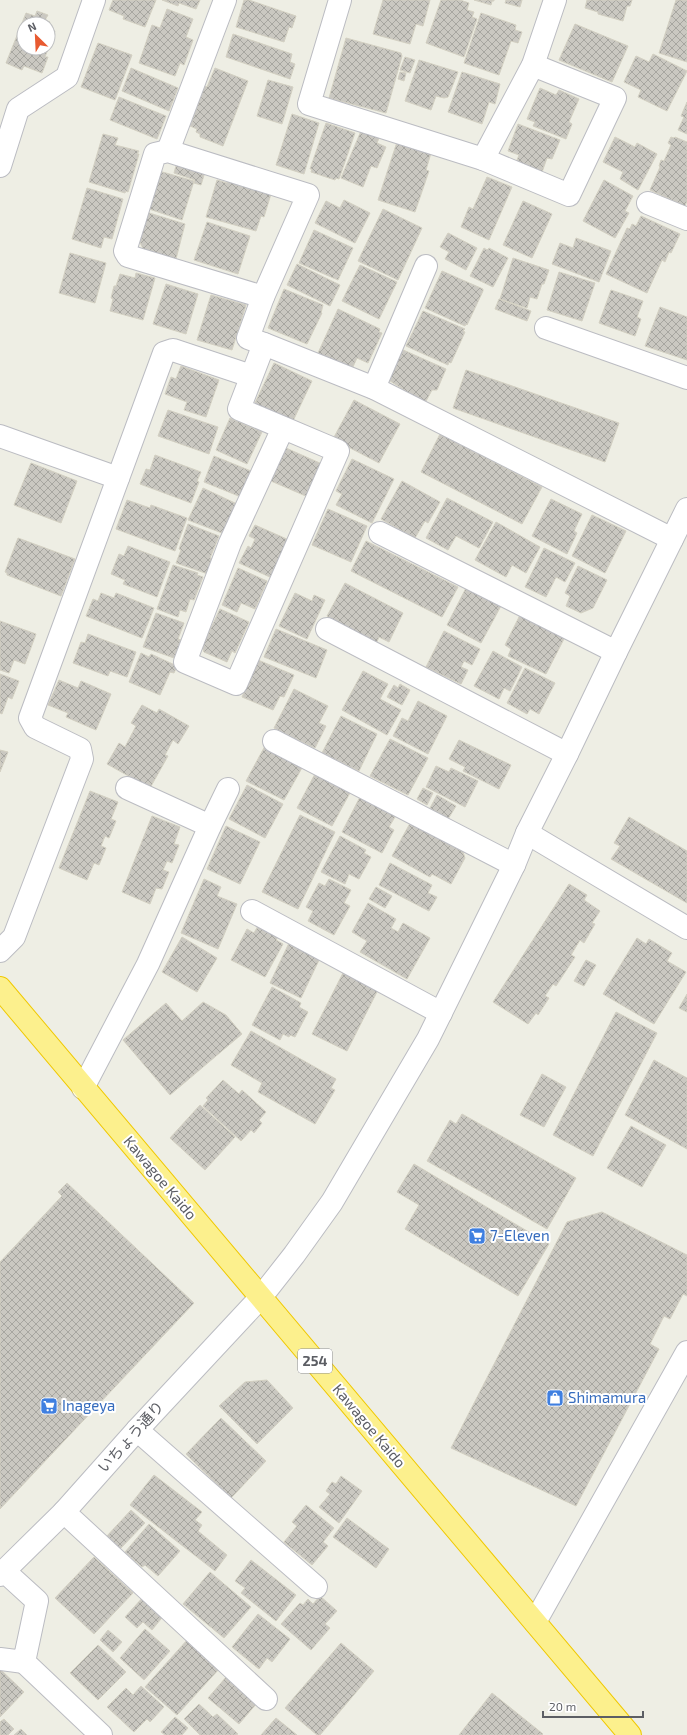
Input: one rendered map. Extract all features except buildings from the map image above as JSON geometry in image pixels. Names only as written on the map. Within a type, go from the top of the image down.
[{"type":"highway","name":"Kawagoe Kaido","points":[[0,988],[630,1735]]},
{"type":"street","points":[[0,166],[18,109],[67,77],[94,0]]},
{"type":"street","points":[[168,151],[225,0]]},
{"type":"street","points":[[340,0],[309,104],[483,159],[570,195],[616,98],[532,65]]},
{"type":"street","points":[[483,159],[532,65],[556,0]]},
{"type":"street","points":[[264,297],[128,256],[125,252],[155,154],[168,151],[308,195],[248,338],[374,388],[672,539]]},
{"type":"street","points":[[648,202],[687,219]]},
{"type":"street","points":[[374,388],[426,266]]},
{"type":"street","points":[[546,328],[687,378]]},
{"type":"street","points":[[264,344],[239,409],[338,451],[236,684],[184,662],[230,543],[283,428]]},
{"type":"street","points":[[0,951],[14,937],[82,759],[80,749],[35,727],[30,718],[164,353],[173,350],[251,376]]},
{"type":"street","points":[[0,436],[118,478]]},
{"type":"street","name":"いちょう通り","points":[[2,1573],[64,1512],[137,1430],[260,1297],[294,1255],[332,1202],[428,1039],[514,865],[527,833],[687,509]]},
{"type":"street","points":[[380,533],[616,652]]},
{"type":"street","points":[[326,629],[567,754]]},
{"type":"street","points":[[274,741],[514,865]]},
{"type":"street","points":[[126,788],[210,826]]},
{"type":"street","points":[[83,1088],[148,964],[228,789]]},
{"type":"street","points":[[527,833],[687,928]]},
{"type":"street","points":[[252,912],[441,1013]]},
{"type":"street","points":[[535,1622],[687,1352]]},
{"type":"street","points":[[137,1430],[316,1588]]},
{"type":"street","points":[[64,1512],[266,1699]]},
{"type":"street","points":[[2,1573],[37,1601],[24,1662]]},
{"type":"street","points":[[0,1659],[24,1662],[101,1735]]},
{"type":"place","name":"7-Eleven","points":[[477,1236]]},
{"type":"place","name":"Shimamura","points":[[555,1398]]},
{"type":"place","name":"Inageya","points":[[49,1406]]}]
